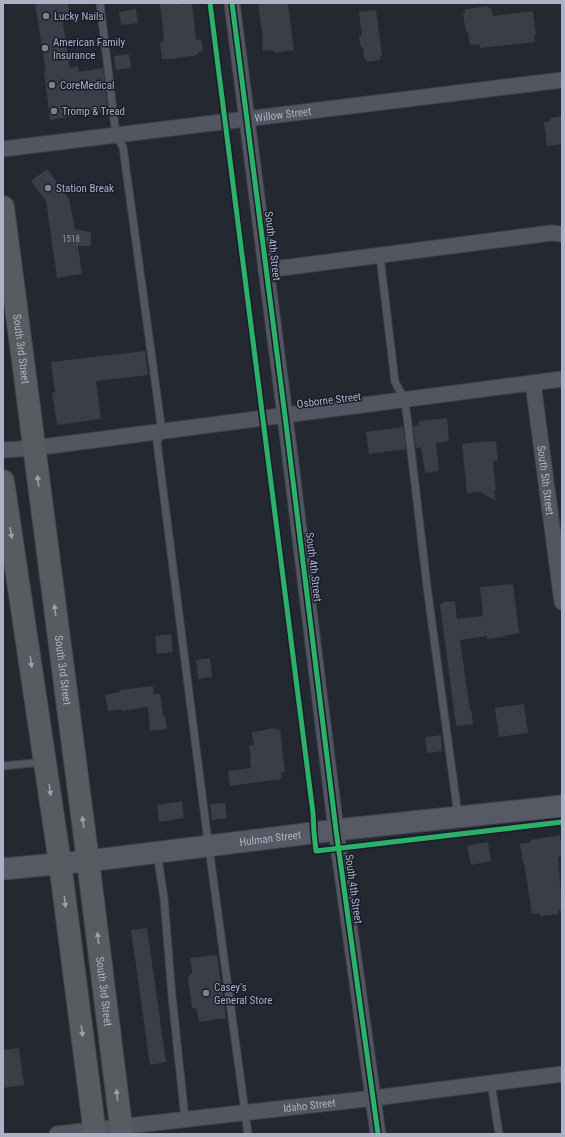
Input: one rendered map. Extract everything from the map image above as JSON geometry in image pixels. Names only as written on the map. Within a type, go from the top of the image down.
[{"type":"highway","name":"South 3rd Street","points":[[3,207],[8,287],[34,448],[88,861],[121,1130]]},
{"type":"highway","points":[[3,481],[10,574],[45,762],[60,863],[95,1132]]},
{"type":"street","name":"South 4th Street","points":[[232,3],[336,830],[378,1134]]},
{"type":"street","name":"Willow Street","points":[[3,149],[562,80]]},
{"type":"street","points":[[266,270],[551,233],[562,234]]},
{"type":"street","name":"Osborne Street","points":[[3,450],[34,448],[162,432],[562,380]]},
{"type":"street","name":"South 5th Street","points":[[534,383],[562,602]]},
{"type":"street","name":"Hulman Street","points":[[3,869],[88,861],[336,830],[562,806]]},
{"type":"street","name":"Idaho Street","points":[[57,1134],[121,1130],[185,1120],[562,1074]]},
{"type":"lane","points":[[100,3],[116,135],[123,147],[162,432],[157,442],[248,1134]]},
{"type":"lane","points":[[380,256],[395,382],[405,400],[428,594],[458,817]]},
{"type":"lane","points":[[3,766],[45,762]]},
{"type":"lane","points":[[157,852],[164,898],[172,996],[185,1120]]},
{"type":"lane","points":[[491,1083],[499,1134]]},
{"type":"building","points":[[35,3],[68,3],[70,16],[62,17],[70,68],[78,66],[79,72],[103,68],[108,111],[50,120],[44,71],[46,71]]},
{"type":"building","points":[[182,3],[182,5],[192,3],[196,40],[201,39],[203,51],[198,52],[198,55],[162,59],[160,43],[163,42],[164,39],[160,4]]},
{"type":"building","points":[[258,3],[288,3],[294,50],[274,53],[273,50],[263,51],[263,39]]},
{"type":"building","points":[[488,6],[491,8],[493,16],[533,11],[536,35],[534,35],[535,42],[480,48],[479,44],[470,45],[463,13],[465,13],[465,9]]},
{"type":"building","points":[[136,9],[138,23],[121,25],[119,12]]},
{"type":"building","points":[[376,10],[382,56],[380,56],[380,60],[367,62],[366,58],[364,58],[363,47],[361,47],[359,36],[362,35],[359,12]]},
{"type":"building","points":[[129,54],[131,68],[116,70],[114,56]]},
{"type":"building","points":[[562,116],[562,144],[547,146],[544,122],[550,121],[551,118]]},
{"type":"building","points":[[47,169],[69,199],[75,229],[91,232],[91,246],[78,246],[82,274],[57,278],[46,201],[31,181]]},
{"type":"building","points":[[145,351],[148,375],[96,381],[101,419],[57,425],[52,393],[55,392],[51,362]]},
{"type":"building","points":[[447,418],[449,441],[436,443],[439,471],[425,473],[421,447],[416,448],[413,426],[419,425],[419,421]]},
{"type":"building","points":[[403,427],[406,449],[369,454],[366,432]]},
{"type":"building","points":[[496,441],[498,460],[493,461],[496,501],[480,492],[467,493],[462,444]]},
{"type":"building","points":[[513,584],[519,633],[487,639],[487,636],[460,640],[473,724],[456,726],[440,604],[443,602],[455,601],[457,619],[483,616],[480,587]]},
{"type":"building","points":[[171,634],[173,652],[157,654],[155,636]]},
{"type":"building","points":[[210,658],[212,677],[198,679],[196,660]]},
{"type":"building","points":[[153,686],[154,694],[160,694],[163,716],[165,715],[167,729],[150,731],[148,707],[122,711],[122,709],[108,711],[105,695],[120,692],[120,690]]},
{"type":"building","points":[[524,704],[528,733],[499,737],[495,708]]},
{"type":"building","points":[[275,728],[275,730],[280,729],[285,772],[281,772],[282,779],[230,786],[228,771],[251,768],[249,746],[254,745],[252,732]]},
{"type":"building","points":[[441,735],[442,751],[427,753],[425,737]]},
{"type":"building","points":[[182,801],[184,818],[159,822],[157,805]]},
{"type":"building","points":[[225,803],[227,818],[212,820],[210,804]]},
{"type":"building","points":[[560,835],[562,856],[558,857],[562,910],[558,910],[559,914],[540,916],[539,913],[532,914],[520,844],[531,842],[530,840]]},
{"type":"building","points":[[488,842],[491,861],[471,865],[467,846]]},
{"type":"building","points":[[147,928],[166,1062],[150,1065],[131,930]]},
{"type":"building","name":"Casey's General Store","points":[[217,955],[226,1018],[199,1022],[197,1009],[192,1008],[188,978],[192,972],[190,958]]},
{"type":"building","points":[[19,1048],[24,1085],[3,1088],[3,1050]]},
{"type":"cycle path","points":[[210,3],[313,813],[316,851],[562,822]]},
{"type":"cycle path","points":[[232,3],[336,830],[378,1134]]},
{"type":"place","name":"Lucky Nails","points":[[46,16]]},
{"type":"place","name":"American Family Insurance","points":[[45,48]]},
{"type":"place","name":"CoreMedical","points":[[52,85]]},
{"type":"place","name":"Tromp & Tread","points":[[54,111]]},
{"type":"place","name":"Station Break","points":[[48,188]]},
{"type":"place","name":"Casey's General Store","points":[[206,993]]}]
